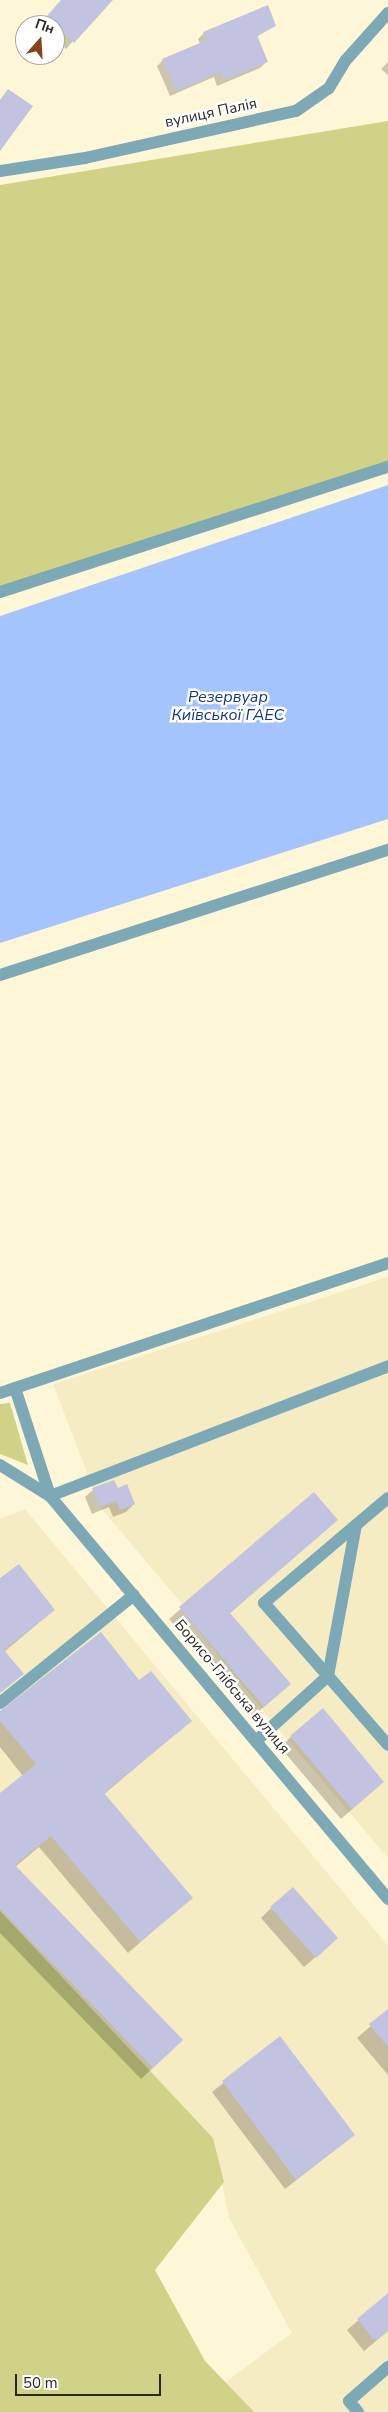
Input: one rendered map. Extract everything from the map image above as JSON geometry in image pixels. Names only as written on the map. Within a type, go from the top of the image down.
[{"type":"street","name":"вулиця Палія","points":[[0,171],[85,158],[296,111],[329,88],[346,60],[388,13]]},
{"type":"street","points":[[0,592],[388,467]]},
{"type":"street","points":[[0,975],[388,850]]},
{"type":"street","points":[[0,1393],[388,1263]]},
{"type":"street","points":[[50,1496],[388,1366]]},
{"type":"street","name":"Борисо-Глібська вулиця","points":[[15,1388],[50,1496]]},
{"type":"street","name":"Борисо-Глібська вулиця","points":[[0,1465],[50,1496],[388,1898]]},
{"type":"street","points":[[388,1498],[264,1603],[388,1745]]},
{"type":"street","points":[[256,1741],[328,1676],[356,1525]]},
{"type":"street","points":[[0,1703],[134,1595]]},
{"type":"street","points":[[358,2412],[349,2401],[388,2367]]},
{"type":"shaded area","points":[[388,1277],[388,1858],[274,1724],[179,1607],[182,1604],[100,1507],[53,1384]]},
{"type":"shaded area","points":[[25,1509],[388,1946],[388,2412],[250,2412],[223,2384],[292,2333],[229,2218],[213,2138],[0,1911],[0,1519]]},
{"type":"green space","points":[[388,121],[388,467],[0,592],[0,185]]},
{"type":"green space","points":[[10,1403],[28,1465],[0,1454],[0,1404]]},
{"type":"green space","points":[[0,1911],[213,2138],[224,2182],[155,2270],[205,2361],[254,2412],[0,2412]]},
{"type":"water","name":"Резервуар Київської ГАЕС","points":[[388,485],[388,819],[0,943],[0,616]]},
{"type":"building","points":[[61,0],[113,0],[74,43],[65,35],[65,15],[48,15]]},
{"type":"building","points":[[268,5],[276,26],[257,35],[268,62],[223,80],[220,72],[176,91],[162,59],[207,40],[203,32]]},
{"type":"building","points":[[8,89],[33,106],[0,151],[0,100]]},
{"type":"building","points":[[114,1480],[118,1488],[127,1484],[135,1504],[120,1510],[116,1501],[100,1507],[92,1488]]},
{"type":"building","points":[[314,1492],[338,1520],[230,1613],[291,1684],[264,1707],[179,1607]]},
{"type":"building","points":[[19,1564],[55,1610],[4,1650],[24,1674],[0,1693],[0,1578]]},
{"type":"building","points":[[101,1632],[139,1680],[151,1671],[192,1721],[104,1793],[193,1898],[140,1942],[51,1836],[15,1865],[183,2040],[153,2068],[0,1909],[0,1793],[36,1764],[0,1721],[0,1711]]},
{"type":"building","points":[[323,1708],[384,1782],[352,1809],[290,1736]]},
{"type":"building","points":[[293,1887],[338,1938],[316,1958],[270,1907]]},
{"type":"building","points":[[388,2009],[388,2047],[369,2024]]},
{"type":"building","points":[[280,2036],[355,2135],[296,2180],[222,2081]]},
{"type":"building","points":[[388,2293],[388,2331],[375,2341],[357,2319]]}]
